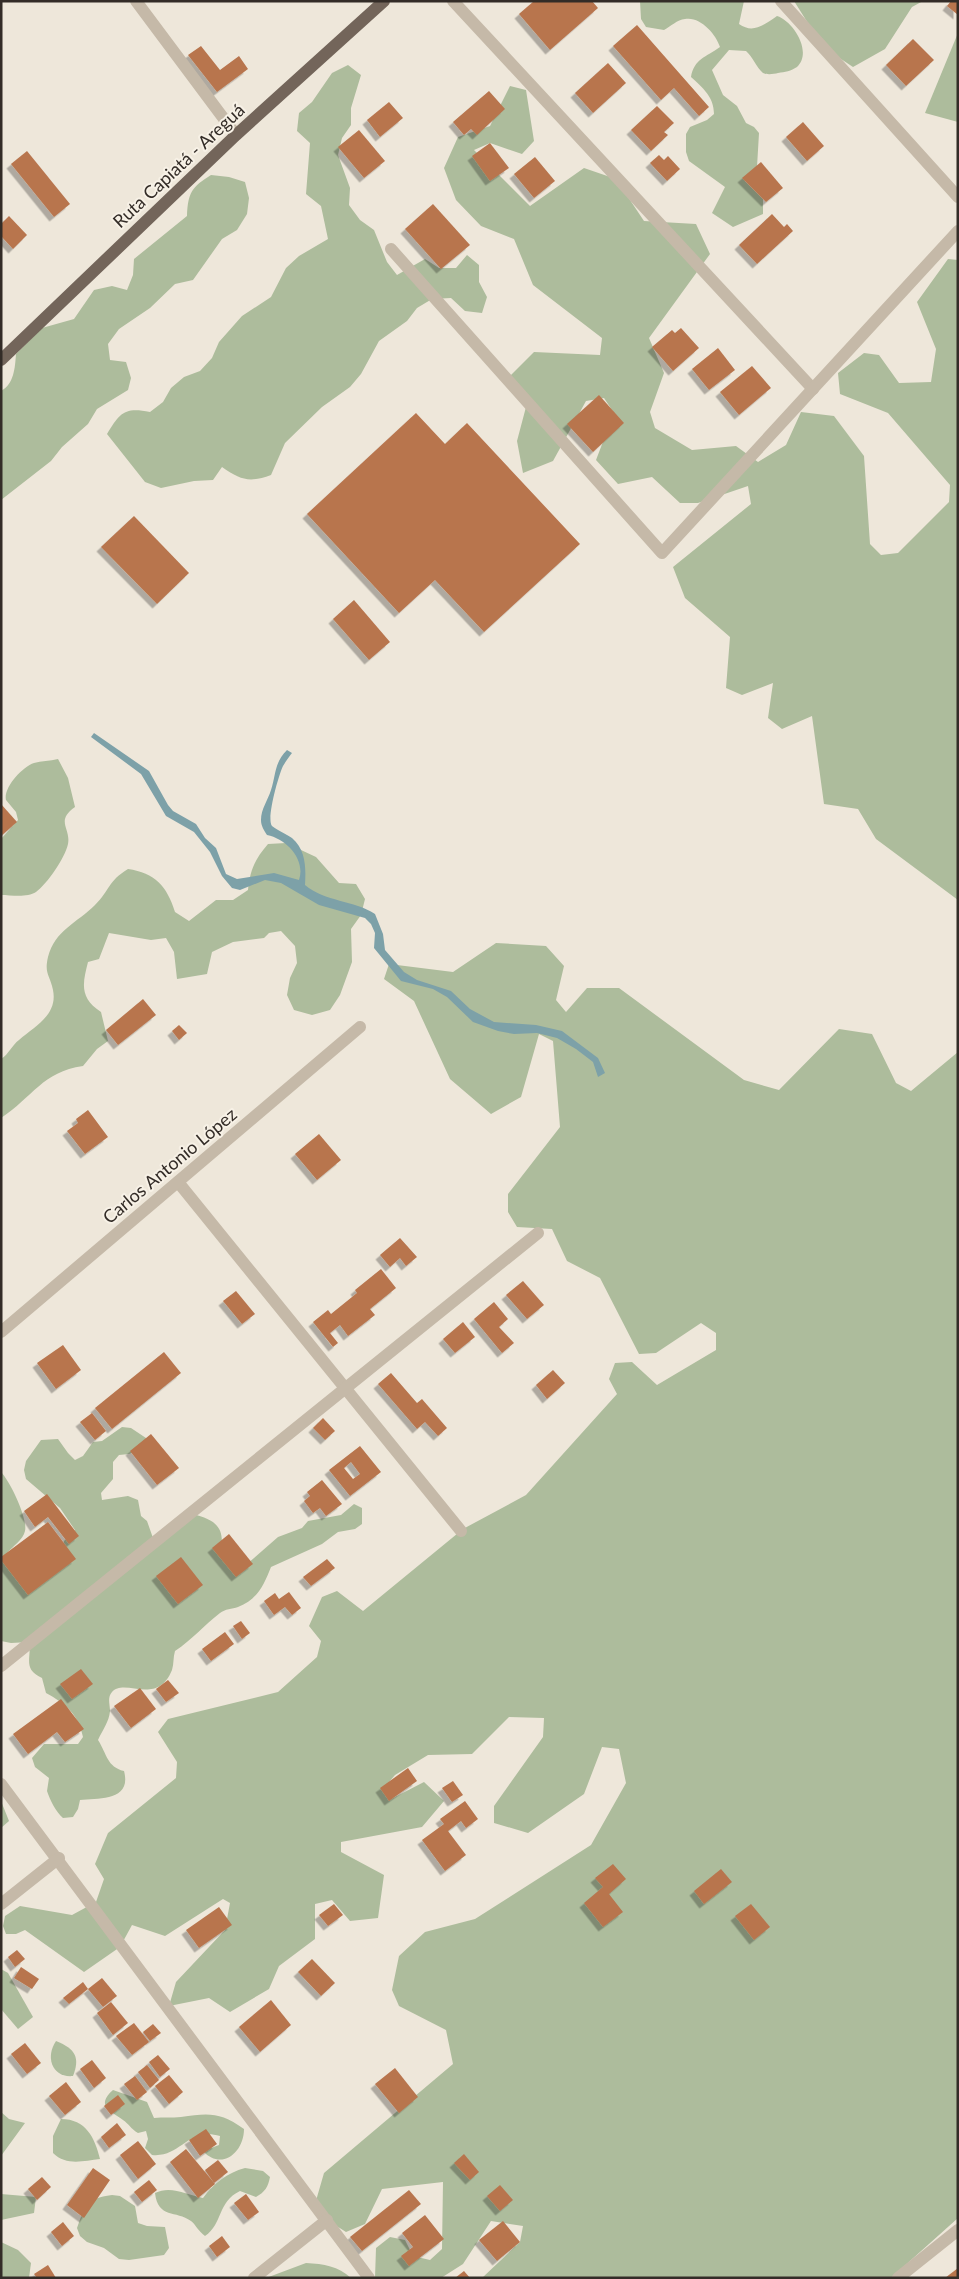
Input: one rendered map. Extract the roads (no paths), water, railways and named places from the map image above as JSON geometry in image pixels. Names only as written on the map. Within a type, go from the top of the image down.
[{"type":"main road","name":"Ruta Capiatá - Areguá","points":[[1,360],[236,135],[384,1]]},
{"type":"street","points":[[136,1],[236,135]]},
{"type":"street","points":[[453,1],[813,389]]},
{"type":"street","points":[[781,1],[958,197]]},
{"type":"street","points":[[391,249],[662,553],[958,231]]},
{"type":"street","name":"Carlos Antonio López","points":[[1,1332],[360,1027]]},
{"type":"street","points":[[178,1182],[461,1531]]},
{"type":"street","points":[[1,1666],[538,1233]]},
{"type":"street","points":[[1,1784],[59,1858],[369,2278]]},
{"type":"street","points":[[1,1904],[59,1858]]},
{"type":"street","points":[[254,2278],[327,2220]]},
{"type":"street","points":[[898,2278],[958,2230]]},
{"type":"water","points":[[94,733],[149,771],[168,805],[173,811],[196,824],[205,838],[216,848],[226,874],[237,879],[274,873],[299,880],[300,865],[297,858],[288,846],[267,835],[261,820],[280,760],[287,750],[292,753],[283,766],[279,778],[272,806],[271,822],[272,826],[292,838],[300,848],[305,866],[305,885],[321,895],[367,909],[375,914],[383,934],[385,950],[404,972],[417,980],[451,991],[470,1009],[494,1022],[536,1025],[562,1031],[598,1058],[605,1073],[598,1077],[593,1062],[557,1038],[537,1033],[514,1034],[498,1031],[473,1022],[447,997],[433,989],[401,981],[374,948],[375,933],[371,924],[365,918],[319,905],[281,883],[265,880],[240,890],[232,888],[222,876],[210,852],[194,832],[166,816],[141,774],[91,737]]}]
